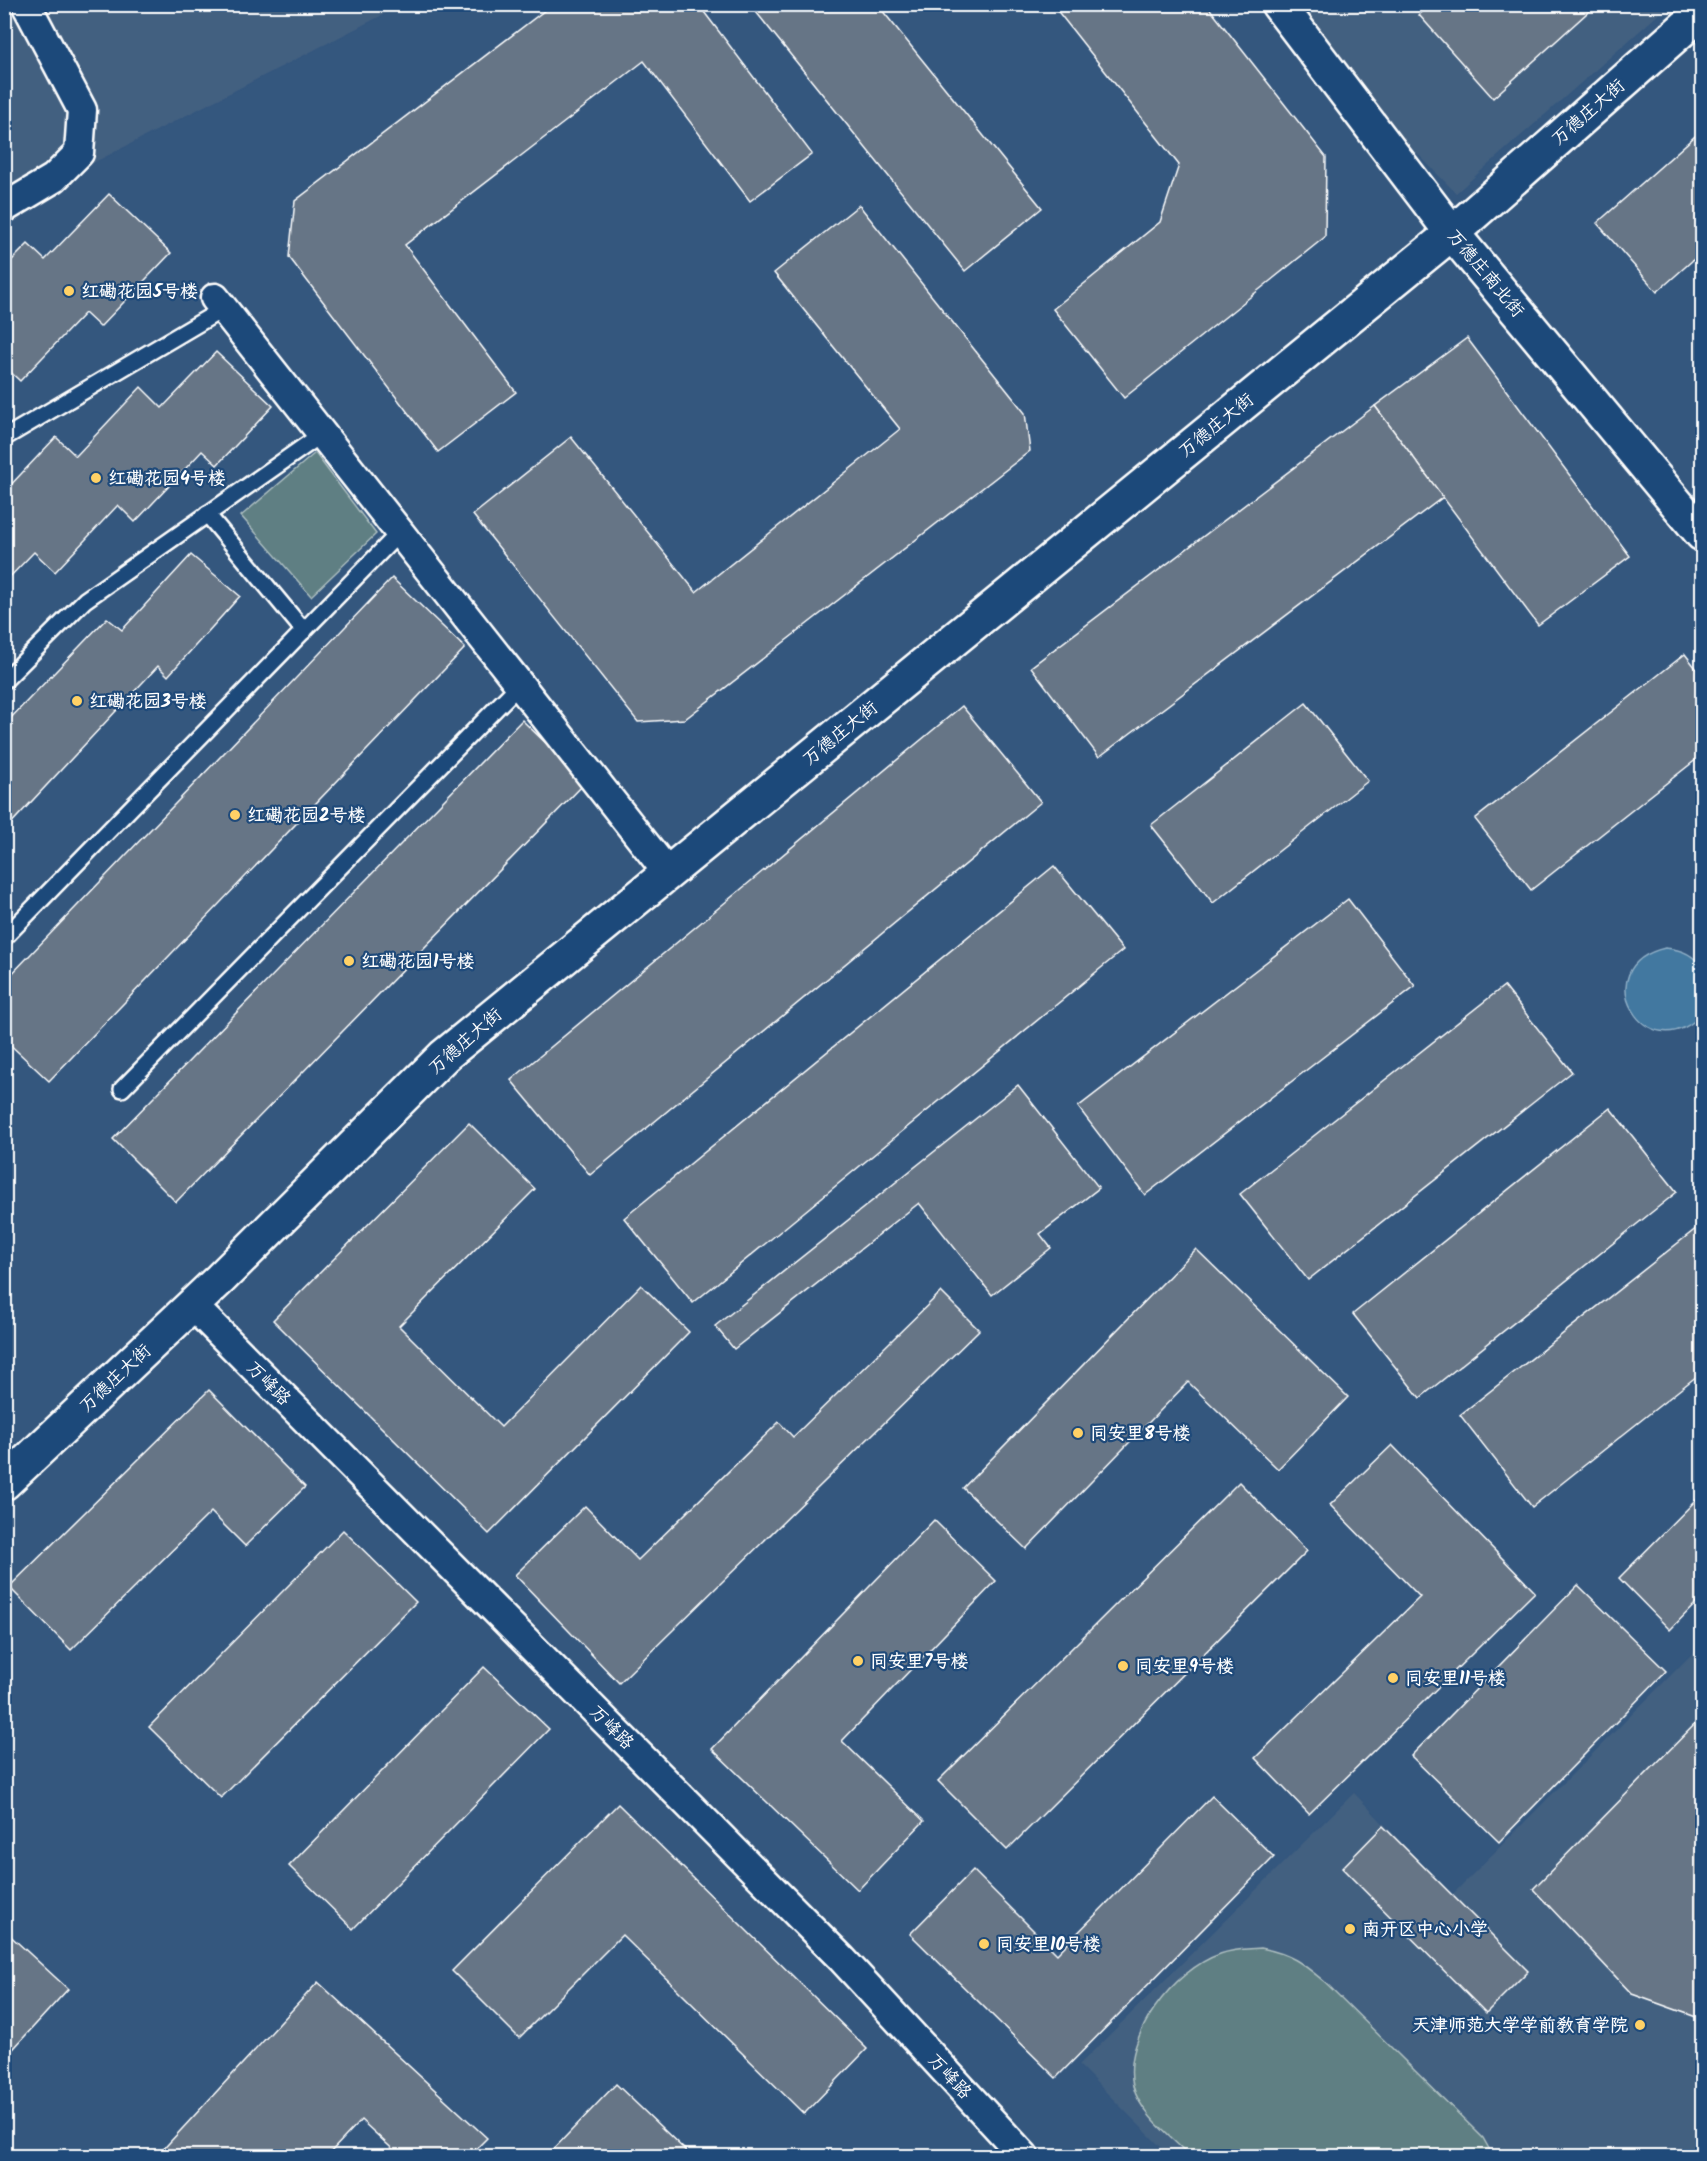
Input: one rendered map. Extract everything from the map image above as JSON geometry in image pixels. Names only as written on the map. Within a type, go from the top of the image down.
[{"type":"street","points":[[4,208],[54,178],[79,153],[82,110],[26,4]]},
{"type":"street","name":"万德庄南北街","points":[[1278,4],[1452,233],[1702,534]]},
{"type":"street","name":"万德庄大街","points":[[4,1483],[192,1305],[444,1056],[1452,233],[1702,12]]},
{"type":"street","points":[[219,303],[668,873]]},
{"type":"street","name":"万峰路","points":[[192,1305],[842,1959],[1024,2157]]},
{"type":"lane","points":[[4,438],[219,303]]},
{"type":"lane","points":[[4,681],[85,600],[322,434]]},
{"type":"lane","points":[[207,514],[304,631]]},
{"type":"lane","points":[[4,938],[400,532]]},
{"type":"lane","points":[[122,1089],[520,684]]},
{"type":"shaded area","points":[[5,5],[402,5],[5,208]]},
{"type":"shaded area","points":[[1272,5],[1669,5],[1456,193]]},
{"type":"shaded area","points":[[1665,948],[1686,953],[1702,968],[1702,1014],[1681,1029],[1661,1031],[1644,1024],[1632,1010],[1626,993],[1629,975],[1641,959]]},
{"type":"shaded area","name":"南开区中心小学","points":[[1702,1644],[1702,2156],[1170,2156],[1079,2065],[1354,1793],[1452,1895]]},
{"type":"green space","points":[[315,453],[376,534],[311,596],[241,516]]},
{"type":"green space","points":[[1261,1948],[1296,1960],[1326,1983],[1483,2138],[1493,2156],[1190,2156],[1142,2106],[1133,2086],[1132,2067],[1135,2047],[1155,2007],[1185,1974],[1220,1954]]},
{"type":"building","points":[[553,4],[698,4],[812,154],[750,201],[644,61],[405,245],[516,392],[438,452],[289,257],[295,201]]},
{"type":"building","points":[[754,4],[877,4],[1042,208],[965,271],[752,7]]},
{"type":"building","points":[[1052,4],[1206,4],[1326,157],[1325,237],[1124,398],[1053,309],[1160,222],[1179,165]]},
{"type":"building","points":[[1430,4],[1597,4],[1493,98],[1419,15]]},
{"type":"building","points":[[1702,130],[1702,252],[1657,292],[1597,223]]},
{"type":"building","name":"红磡花园5号楼","points":[[109,194],[171,253],[100,327],[85,313],[20,381],[4,366],[4,268],[28,244],[45,260]]},
{"type":"building","points":[[859,205],[1025,413],[1030,451],[685,719],[638,722],[473,515],[571,437],[696,592],[900,429],[774,273]]},
{"type":"building","points":[[1467,338],[1630,556],[1538,625],[1375,406]]},
{"type":"building","name":"红磡花园4号楼","points":[[216,352],[273,406],[217,465],[202,451],[135,522],[118,505],[55,572],[34,552],[4,583],[4,492],[56,437],[76,456],[141,387],[162,408]]},
{"type":"building","points":[[1375,406],[1443,497],[1099,757],[1031,667]]},
{"type":"building","name":"红磡花园3号楼","points":[[191,555],[240,596],[168,676],[158,666],[4,831],[4,725],[107,618],[122,630]]},
{"type":"building","name":"红磡花园2号楼","points":[[392,578],[465,648],[49,1081],[4,1039],[4,982]]},
{"type":"building","points":[[1685,654],[1702,676],[1702,755],[1531,890],[1475,819]]},
{"type":"building","points":[[1306,703],[1368,781],[1213,903],[1151,825]]},
{"type":"building","points":[[962,706],[1041,802],[590,1175],[511,1080]]},
{"type":"building","name":"红磡花园1号楼","points":[[522,720],[586,782],[176,1202],[113,1139]]},
{"type":"building","points":[[1054,866],[1123,950],[693,1303],[624,1218]]},
{"type":"building","points":[[1348,899],[1415,986],[1145,1195],[1078,1107]]},
{"type":"building","points":[[1504,986],[1572,1072],[1308,1280],[1240,1194]]},
{"type":"building","points":[[1018,1085],[1099,1188],[1040,1234],[1051,1248],[992,1295],[919,1203],[734,1349],[715,1326]]},
{"type":"building","points":[[1610,1108],[1677,1192],[1420,1398],[1353,1314]]},
{"type":"building","points":[[469,1123],[535,1189],[399,1326],[501,1427],[641,1285],[689,1332],[489,1534],[273,1320]]},
{"type":"building","points":[[1702,1224],[1702,1372],[1532,1507],[1460,1415]]},
{"type":"building","name":"同安里8号楼","points":[[1196,1249],[1348,1397],[1278,1469],[1188,1382],[1026,1549],[963,1488]]},
{"type":"building","points":[[941,1292],[979,1330],[619,1683],[515,1575],[585,1506],[638,1560],[779,1422],[793,1437]]},
{"type":"building","points":[[209,1390],[305,1487],[245,1546],[211,1512],[71,1650],[9,1587]]},
{"type":"building","name":"同安里11号楼","points":[[1392,1445],[1535,1592],[1309,1814],[1255,1758],[1420,1597],[1330,1505]]},
{"type":"building","name":"同安里9号楼","points":[[1239,1482],[1307,1551],[1007,1850],[938,1781]]},
{"type":"building","points":[[1702,1494],[1702,1597],[1670,1630],[1619,1578]]},
{"type":"building","name":"同安里7号楼","points":[[934,1520],[996,1581],[842,1741],[924,1821],[858,1890],[712,1749]]},
{"type":"building","points":[[343,1530],[416,1602],[221,1798],[149,1727]]},
{"type":"building","points":[[1578,1585],[1666,1671],[1499,1842],[1411,1756]]},
{"type":"building","points":[[484,1667],[549,1729],[353,1929],[289,1866]]},
{"type":"building","points":[[1702,1717],[1702,2014],[1699,2018],[1632,1994],[1533,1889]]},
{"type":"building","name":"同安里10号楼","points":[[1212,1796],[1274,1857],[1056,2078],[910,1934],[973,1870],[1057,1954]]},
{"type":"building","points":[[618,1804],[867,2049],[804,2114],[622,1935],[519,2038],[452,1971]]},
{"type":"building","points":[[1383,1826],[1528,1971],[1486,2013],[1342,1868]]},
{"type":"building","points":[[4,1930],[68,1989],[4,2059]]},
{"type":"building","points":[[318,1982],[487,2138],[469,2156],[400,2156],[361,2120],[327,2156],[157,2156]]},
{"type":"building","points":[[616,2084],[686,2151],[681,2156],[547,2156]]},
{"type":"place","name":"红磡花园5号楼","points":[[69,291]]},
{"type":"place","name":"红磡花园4号楼","points":[[96,478]]},
{"type":"place","name":"红磡花园3号楼","points":[[77,701]]},
{"type":"place","name":"红磡花园2号楼","points":[[235,815]]},
{"type":"place","name":"红磡花园1号楼","points":[[349,961]]},
{"type":"place","name":"同安里8号楼","points":[[1078,1433]]},
{"type":"place","name":"同安里7号楼","points":[[858,1661]]},
{"type":"place","name":"同安里9号楼","points":[[1123,1666]]},
{"type":"place","name":"同安里11号楼","points":[[1393,1678]]},
{"type":"place","name":"南开区中心小学","points":[[1350,1929]]},
{"type":"place","name":"同安里10号楼","points":[[984,1944]]},
{"type":"place","name":"天津师范大学学前教育学院","points":[[1640,2025]]}]
